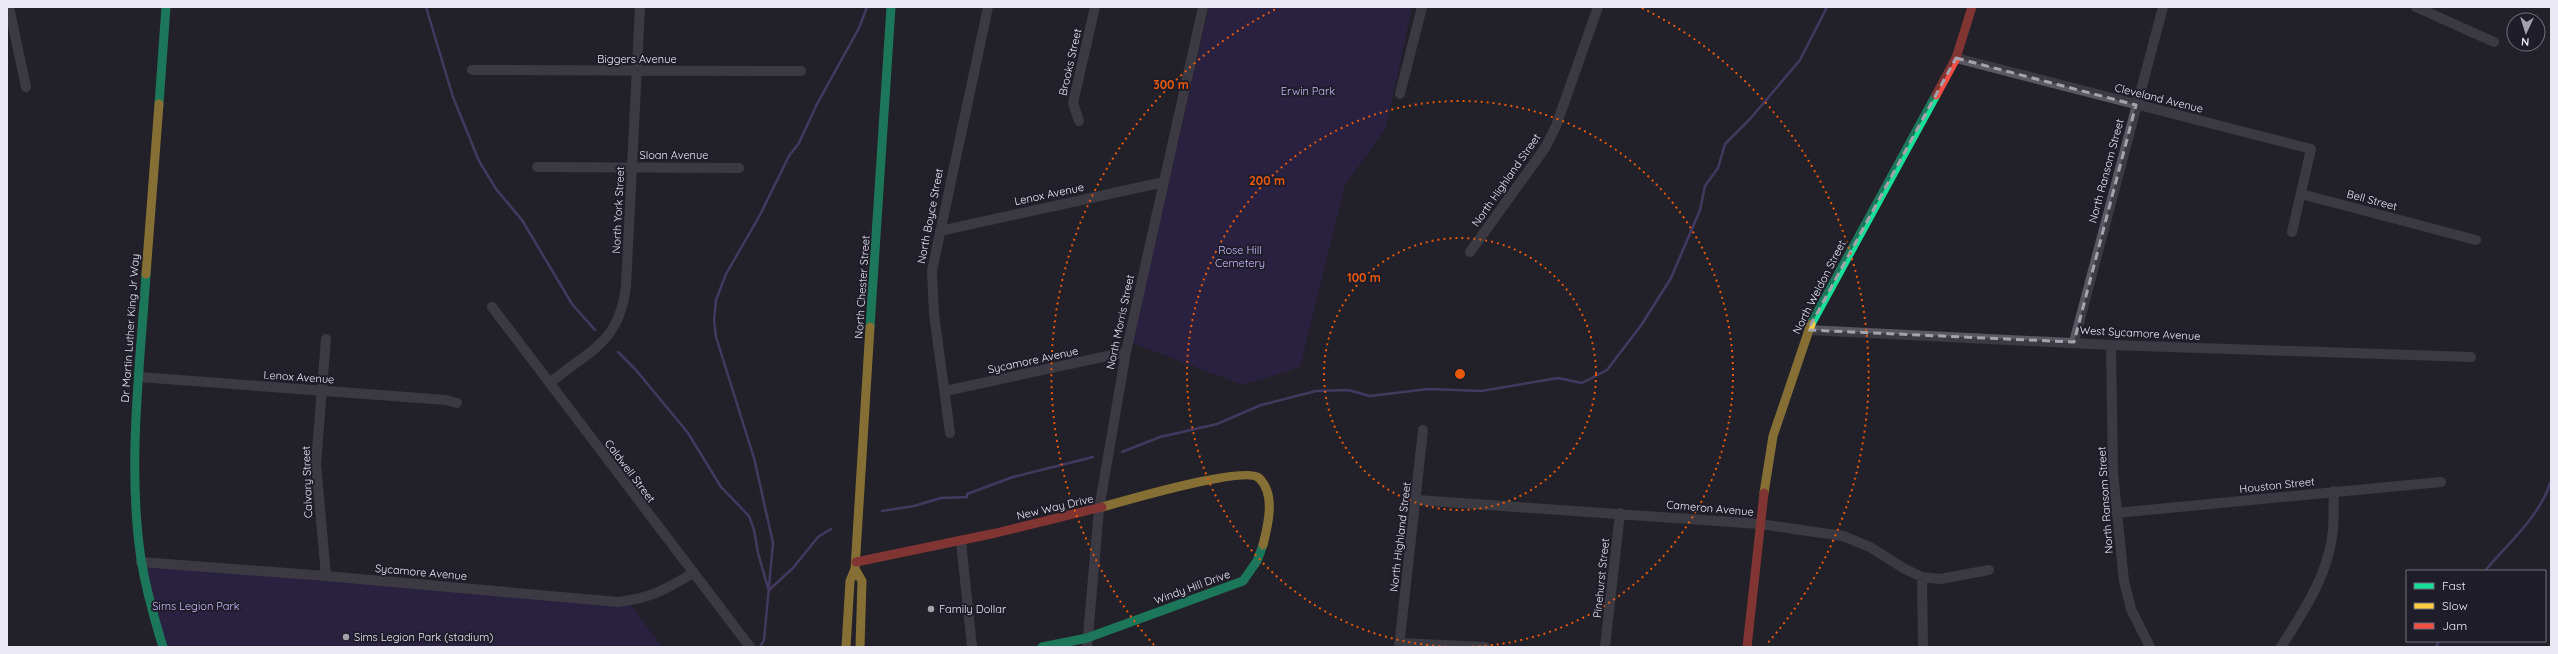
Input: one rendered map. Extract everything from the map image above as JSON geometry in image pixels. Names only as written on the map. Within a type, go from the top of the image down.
[{"type":"street","points":[[9,7],[26,87]]},
{"type":"street","name":"Dr Martin Luther King Jr Way","points":[[163,647],[154,622],[141,562],[133,486],[139,377],[166,7]]},
{"type":"street","name":"North York Street","points":[[550,383],[597,348],[617,323],[622,313],[626,286],[640,7]]},
{"type":"street","name":"North Chester Street","points":[[846,647],[850,581],[856,565],[891,7]]},
{"type":"street","name":"North Boyce Street","points":[[950,433],[932,285],[932,271],[988,7]]},
{"type":"street","name":"Brooks Street","points":[[1079,121],[1073,103],[1095,7]]},
{"type":"street","name":"North Morris Street","points":[[1087,643],[1099,509],[1126,352],[1203,7]]},
{"type":"street","points":[[1400,94],[1422,7]]},
{"type":"street","name":"North Highland Street","points":[[1470,252],[1545,148],[1556,126],[1598,7]]},
{"type":"street","name":"North Weldon Street","points":[[1747,647],[1760,524],[1773,436],[1808,330],[1956,58],[1972,7]]},
{"type":"street","name":"North Ransom Street","points":[[2074,342],[2163,7]]},
{"type":"street","points":[[2416,7],[2494,42]]},
{"type":"street","name":"Cleveland Avenue","points":[[1956,58],[2310,149],[2301,194]]},
{"type":"street","name":"Biggers Avenue","points":[[472,70],[802,71]]},
{"type":"street","name":"Sloan Avenue","points":[[537,167],[739,168]]},
{"type":"street","name":"Lenox Avenue","points":[[940,230],[1164,182]]},
{"type":"street","points":[[2292,232],[2301,194]]},
{"type":"street","name":"Bell Street","points":[[2301,194],[2476,240]]},
{"type":"street","name":"Caldwell Street","points":[[492,307],[692,573],[750,647]]},
{"type":"street","name":"West Sycamore Avenue","points":[[1808,330],[2111,345],[2472,357]]},
{"type":"street","name":"Calvary Street","points":[[326,339],[316,463],[326,576]]},
{"type":"street","name":"North Ransom Street","points":[[2111,345],[2113,473],[2116,512],[2127,596],[2136,623],[2150,647]]},
{"type":"street","name":"Sycamore Avenue","points":[[945,391],[1126,352]]},
{"type":"street","name":"Lenox Avenue","points":[[139,377],[446,400],[457,403]]},
{"type":"street","name":"North Highland Street","points":[[1399,645],[1424,430]]},
{"type":"street","name":"New Way Drive","points":[[856,565],[1099,509],[1226,476],[1246,473],[1258,478]]},
{"type":"street","name":"Windy Hill Drive","points":[[1042,647],[1087,643],[1228,588],[1251,574],[1263,548],[1269,518],[1265,487],[1258,478]]},
{"type":"street","name":"Houston Street","points":[[2116,512],[2441,482]]},
{"type":"street","points":[[2280,647],[2308,601],[2330,552],[2334,519],[2334,491]]},
{"type":"street","name":"Cameron Avenue","points":[[1417,500],[1620,512],[1760,524],[1843,536],[1870,547],[1905,569],[1922,577],[1940,580],[1989,570]]},
{"type":"street","name":"Pinehurst Street","points":[[1605,647],[1620,512]]},
{"type":"street","points":[[962,541],[972,647]]},
{"type":"street","name":"Sycamore Avenue","points":[[141,562],[326,576],[618,602],[643,599],[664,590],[692,573]]},
{"type":"street","name":"North Chester Street","points":[[856,565],[862,582],[860,647]]},
{"type":"street","points":[[1922,577],[1923,647]]},
{"type":"street","points":[[1399,645],[1486,647]]},
{"type":"highlighted area","points":[[1956,58],[2136,105],[2074,342],[1808,330]]},
{"type":"green space","points":[[1209,7],[1412,7],[1386,128],[1345,185],[1300,367],[1243,385],[1132,343]]},
{"type":"green space","name":"Sims Legion Park","points":[[141,562],[628,601],[662,647],[163,647]]},
{"type":"waterway","points":[[426,7],[453,97],[479,161],[496,189],[522,220],[572,304],[595,330]]},
{"type":"waterway","points":[[760,647],[764,640],[773,543],[754,458],[716,337],[714,320],[716,300],[726,274],[760,215],[789,156],[799,143],[817,104],[859,28],[867,7]]},
{"type":"waterway","points":[[1122,452],[1160,437],[1217,424],[1261,405],[1316,391],[1348,390],[1370,396],[1428,389],[1481,391],[1558,378],[1582,383],[1607,370],[1642,324],[1671,278],[1700,210],[1705,186],[1718,168],[1725,144],[1750,119],[1800,60],[1827,7]]},
{"type":"waterway","points":[[618,352],[636,370],[688,433],[721,487],[749,516],[754,530],[758,553],[768,588]]},
{"type":"waterway","points":[[882,511],[914,506],[941,498],[967,497],[967,494],[1013,477],[1093,457]]},
{"type":"waterway","points":[[2486,570],[2531,518],[2539,507],[2551,481]]},
{"type":"waterway","points":[[769,590],[793,568],[818,537],[831,529]]},
{"type":"waterway","points":[[2436,647],[2438,642]]},
{"type":"traffic: fast","points":[[159,104],[166,7]]},
{"type":"traffic: fast","points":[[870,327],[891,7]]},
{"type":"traffic: fast","points":[[1811,324],[1936,95]]},
{"type":"traffic: fast","points":[[146,274],[136,416],[135,488],[141,559],[150,603],[163,647]]},
{"type":"traffic: fast","points":[[1042,647],[1087,638],[1243,581],[1257,561],[1263,545]]},
{"type":"traffic: slow","points":[[146,274],[159,104]]},
{"type":"traffic: slow","points":[[1764,493],[1773,436],[1811,324]]},
{"type":"traffic: slow","points":[[846,647],[850,581],[855,569],[870,327]]},
{"type":"traffic: slow","points":[[1102,507],[1184,485],[1232,476],[1249,475],[1259,478],[1268,492],[1269,510],[1263,545]]},
{"type":"traffic: slow","points":[[855,569],[862,581],[860,647]]},
{"type":"traffic: jam","points":[[1936,95],[1956,58],[1972,7]]},
{"type":"traffic: jam","points":[[1747,647],[1764,493]]},
{"type":"traffic: jam","points":[[856,562],[996,533],[1102,507]]},
{"type":"place","name":"Family Dollar","points":[[931,609]]},
{"type":"place","name":"Sims Legion Park (stadium)","points":[[346,637]]},
{"type":"park label","name":"Erwin Park","points":[[1308,91]]},
{"type":"park label","name":"Rose Hill Cemetery","points":[[1240,256]]}]
